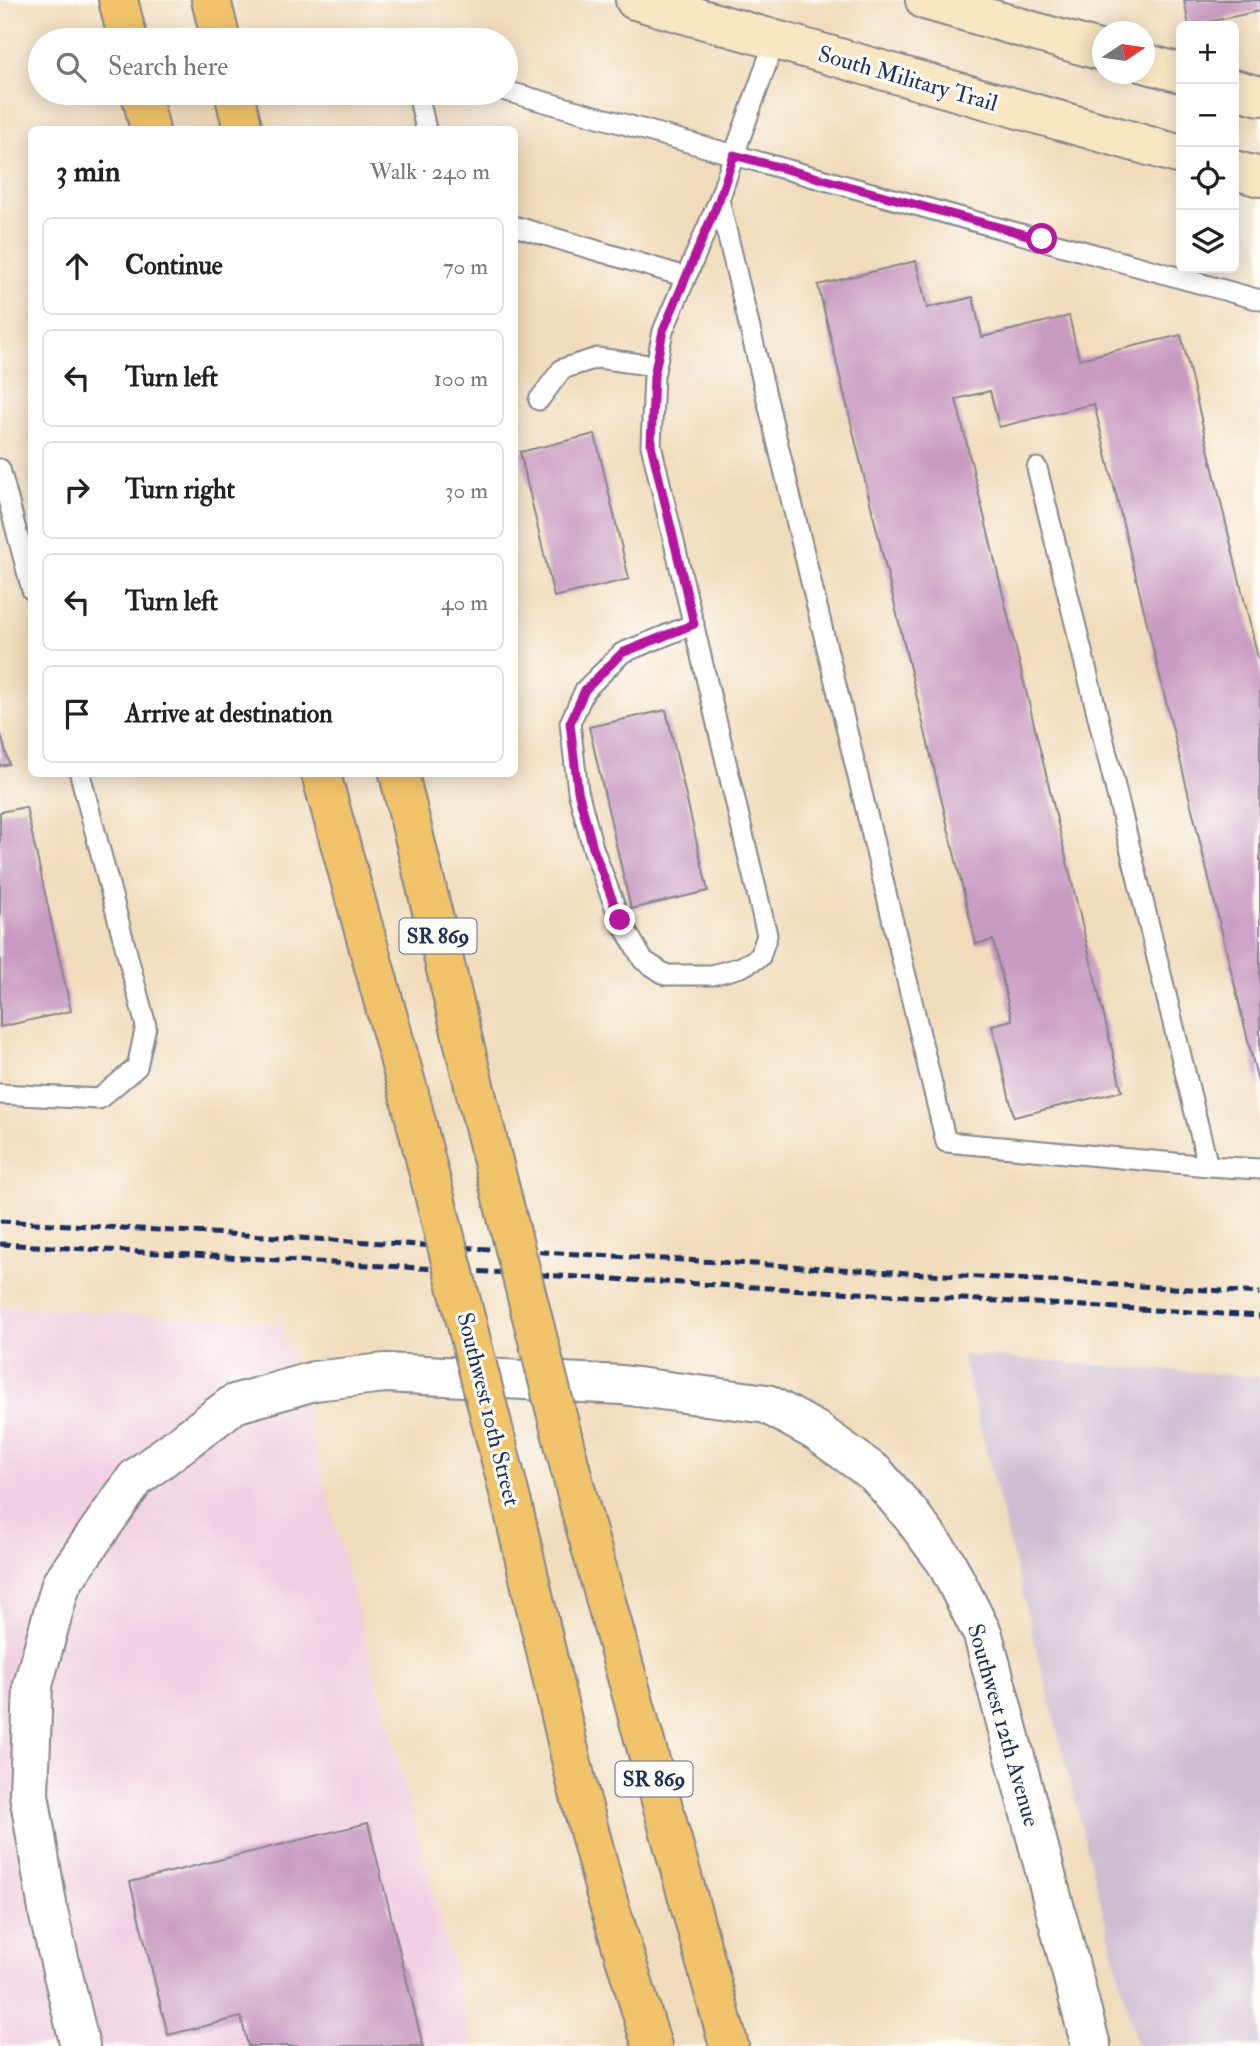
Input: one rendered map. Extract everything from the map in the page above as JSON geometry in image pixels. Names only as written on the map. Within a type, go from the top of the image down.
[{"type":"main road","points":[[118,0],[125,28]]},
{"type":"main road","points":[[211,0],[218,28]]},
{"type":"main road","points":[[144,105],[149,126]]},
{"type":"main road","points":[[237,105],[242,126]]},
{"type":"main road","name":"Southwest 10th Street","points":[[322,777],[409,1094],[513,1508],[577,1784],[607,1898],[652,2046]]},
{"type":"main road","name":"SR 869","points":[[400,777],[581,1511],[729,2046]]},
{"type":"street","name":"South Military Trail","points":[[635,0],[1176,154]]},
{"type":"street","points":[[925,0],[1092,48]]},
{"type":"street","points":[[1155,66],[1176,73]]},
{"type":"street","points":[[1239,90],[1260,96]]},
{"type":"street","points":[[1239,171],[1260,177]]},
{"type":"street","name":"Southwest 12th Avenue","points":[[80,2046],[49,1916],[29,1794],[33,1685],[61,1584],[136,1478],[234,1404],[314,1381],[384,1373],[622,1385],[767,1404],[816,1431],[876,1474],[946,1562],[983,1635],[1091,2046]]},
{"type":"lane","points":[[694,624],[622,653],[585,690],[570,723],[578,791],[593,848],[620,920],[643,960],[666,975],[712,975],[741,967],[760,957],[767,936],[694,624],[651,445],[656,366],[663,331],[719,200],[775,40]]},
{"type":"lane","points":[[518,94],[1260,300]]},
{"type":"lane","points":[[421,105],[425,126]]},
{"type":"lane","points":[[719,200],[946,1142],[1260,1169]]},
{"type":"lane","points":[[518,227],[686,277]]},
{"type":"lane","points":[[539,400],[562,369],[597,358],[656,366]]},
{"type":"lane","points":[[1037,468],[1208,1166]]},
{"type":"lane","points":[[0,469],[28,575]]},
{"type":"lane","points":[[0,1094],[99,1099],[137,1067],[146,1026],[81,777]]},
{"type":"shaded area","points":[[0,1306],[281,1323],[474,2046],[0,2046]]},
{"type":"shaded area","points":[[962,1355],[1260,1377],[1260,2046],[1137,2046]]},
{"type":"building","points":[[1184,0],[1260,0],[1260,11],[1213,21],[1188,21]]},
{"type":"building","points":[[916,261],[927,308],[973,297],[982,337],[1069,316],[1079,359],[1181,335],[1260,666],[1260,1090],[1094,404],[999,427],[990,391],[956,399],[1122,1091],[1014,1117],[992,1025],[1012,1020],[993,940],[976,944],[818,285]]},
{"type":"building","points":[[595,434],[629,579],[554,597],[520,452]]},
{"type":"building","points":[[666,710],[708,891],[631,909],[589,727]]},
{"type":"building","points":[[0,731],[9,764],[0,766]]},
{"type":"building","points":[[26,807],[71,1011],[0,1027],[0,812]]},
{"type":"building","points":[[368,1823],[423,2046],[248,2046],[241,2017],[168,2035],[130,1882]]},
{"type":"railway","points":[[0,1221],[1260,1293]]},
{"type":"railway","points":[[0,1244],[1260,1316]]},
{"type":"route","points":[[620,920],[593,848],[578,791],[570,723],[585,690],[622,653],[694,624],[651,445],[654,376],[663,331],[719,200],[734,155],[1042,239]]}]
